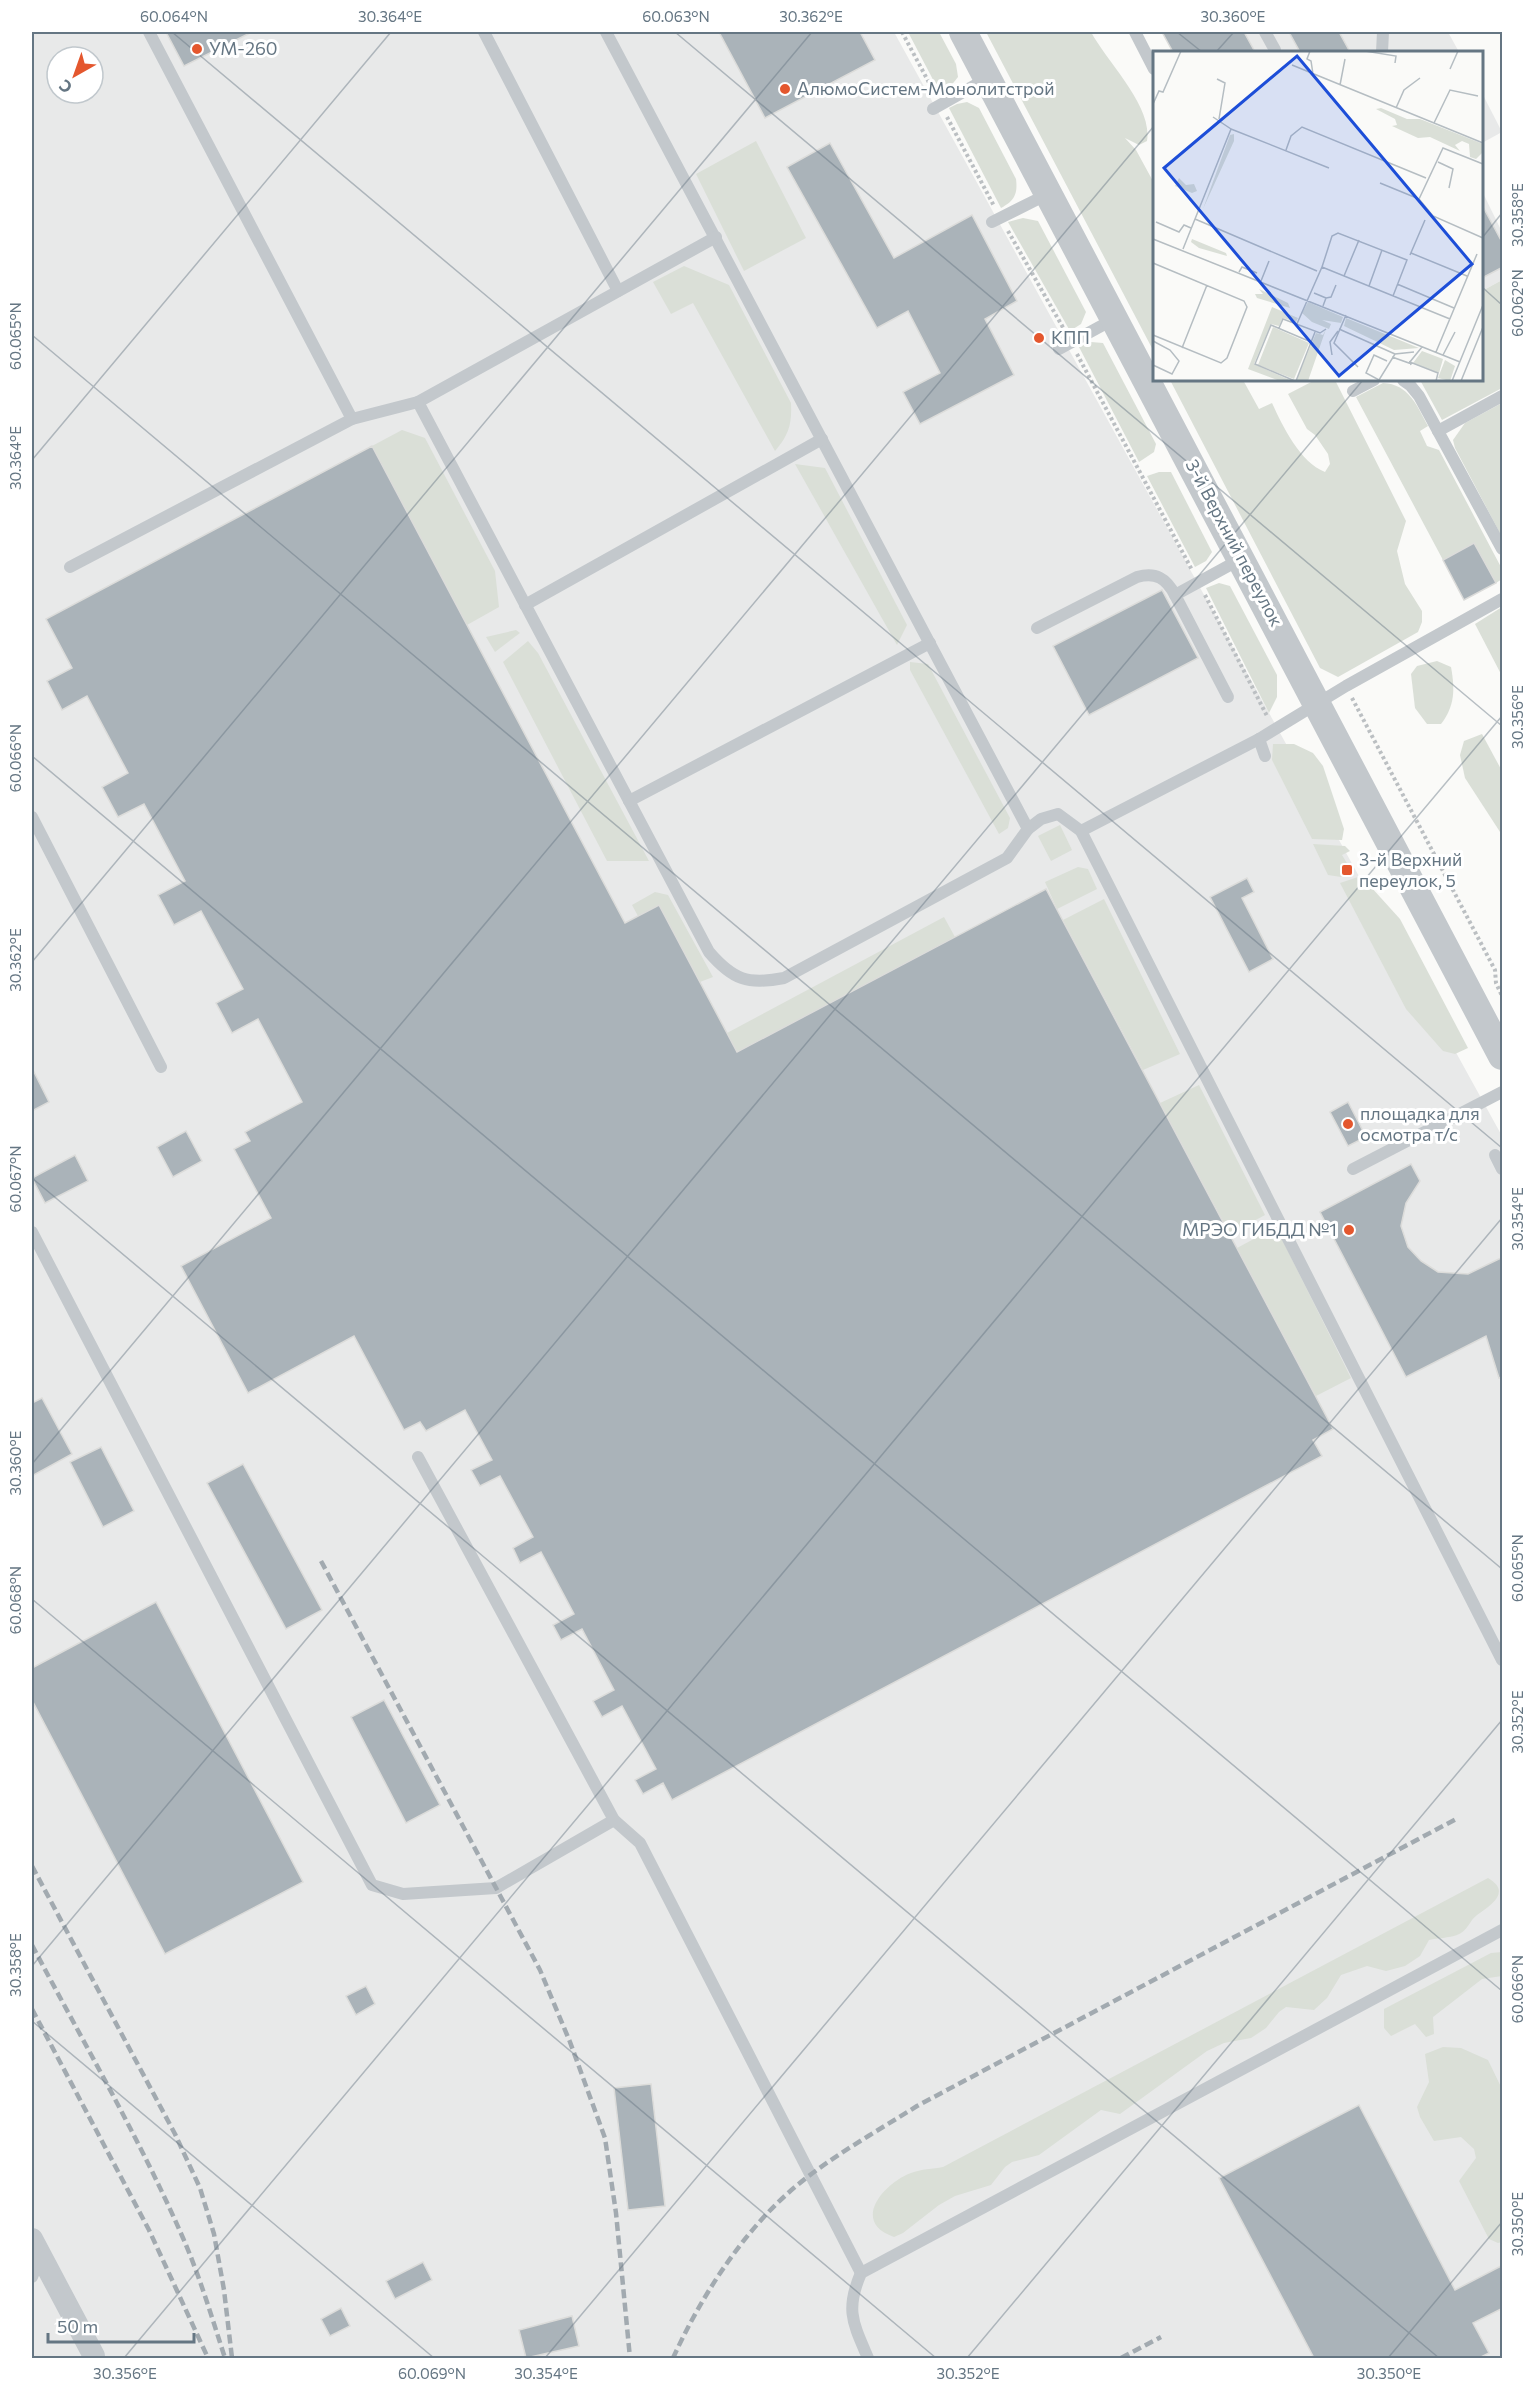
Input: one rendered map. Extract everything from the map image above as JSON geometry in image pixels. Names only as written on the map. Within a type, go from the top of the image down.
[{"type":"street","name":"3-й Верхний переулок","points":[[963,32],[1114,319],[1148,367]]},
{"type":"street","name":"3-й Верхний переулок","points":[[1155,381],[1242,559],[1503,1056]]},
{"type":"street","points":[[36,2247],[94,2356]]},
{"type":"lane","points":[[149,32],[352,420]]},
{"type":"lane","points":[[484,32],[618,291]]},
{"type":"lane","points":[[606,32],[1028,829]]},
{"type":"lane","points":[[1135,32],[1153,65]]},
{"type":"lane","points":[[1265,32],[1275,50]]},
{"type":"lane","points":[[1382,51],[1383,32]]},
{"type":"lane","points":[[937,107],[988,78]]},
{"type":"lane","points":[[997,220],[1048,194]]},
{"type":"lane","points":[[70,567],[352,420],[418,402],[716,237]]},
{"type":"lane","points":[[1059,349],[1114,319]]},
{"type":"lane","points":[[1353,392],[1372,381]]},
{"type":"lane","points":[[1404,381],[1419,396],[1503,549]]},
{"type":"lane","points":[[1438,431],[1503,396]]},
{"type":"lane","points":[[418,402],[709,952],[723,969],[742,980],[764,982],[784,978],[1006,858],[1028,829],[1041,819],[1058,814],[1081,831],[1503,1660]]},
{"type":"lane","points":[[525,605],[822,439]]},
{"type":"lane","points":[[1175,595],[1242,559]]},
{"type":"lane","points":[[1037,628],[1137,576],[1160,577],[1167,581],[1175,595],[1228,697]]},
{"type":"lane","points":[[1081,831],[1259,739],[1346,686],[1503,599]]},
{"type":"lane","points":[[629,801],[930,643]]},
{"type":"lane","points":[[1259,739],[1265,756]]},
{"type":"lane","points":[[32,817],[161,1067]]},
{"type":"lane","points":[[1353,1169],[1503,1092]]},
{"type":"lane","points":[[1495,1155],[1503,1169]]},
{"type":"lane","points":[[32,1232],[372,1885],[403,1894],[496,1888],[614,1820]]},
{"type":"lane","points":[[418,1456],[614,1820],[640,1843],[861,2273]]},
{"type":"lane","points":[[868,2358],[850,2309],[853,2291],[861,2273],[1503,1930]]},
{"type":"lane","points":[[32,2277],[36,2247]]},
{"type":"path","points":[[902,32],[937,107],[997,220],[1071,342],[1199,582],[1274,730]]},
{"type":"path","points":[[1346,686],[1495,970],[1496,983],[1503,996]]},
{"type":"shaded area","points":[[32,32],[894,32],[1502,1136],[1502,2358],[32,2358]]},
{"type":"shaded area","points":[[908,32],[939,32],[956,64],[958,77],[950,87],[940,93]]},
{"type":"shaded area","points":[[986,32],[1091,32],[1136,99],[1147,127],[1147,141],[1139,145],[1125,138],[1136,150],[1153,181],[1153,350]]},
{"type":"shaded area","points":[[1162,32],[1448,32],[1458,51],[1172,51]]},
{"type":"shaded area","points":[[1483,95],[1502,132],[1483,142]]},
{"type":"shaded area","points":[[967,102],[979,108],[1016,179],[1014,196],[1001,208],[949,108]]},
{"type":"shaded area","points":[[756,141],[806,238],[744,271],[696,174]]},
{"type":"shaded area","points":[[1483,193],[1502,232],[1502,280],[1483,290]]},
{"type":"shaded area","points":[[1023,218],[1038,221],[1086,312],[1081,324],[1070,331],[1008,222]]},
{"type":"shaded area","points":[[684,266],[729,285],[791,403],[789,429],[775,451],[693,303],[671,314],[653,282]]},
{"type":"shaded area","points":[[1502,280],[1502,388],[1442,420],[1421,381],[1483,381],[1483,290]]},
{"type":"shaded area","points":[[1091,342],[1103,343],[1156,444],[1154,452],[1139,462],[1079,347]]},
{"type":"shaded area","points":[[1171,381],[1244,381],[1259,409],[1272,403],[1293,443],[1308,460],[1325,472],[1330,464],[1328,454],[1315,435],[1307,429],[1288,394],[1313,381],[1336,381],[1406,521],[1397,551],[1405,584],[1422,611],[1422,622],[1418,632],[1338,677],[1320,668]]},
{"type":"shaded area","points":[[1383,383],[1392,384],[1406,392],[1420,411],[1428,426],[1420,431],[1427,446],[1439,450],[1502,569],[1502,579],[1496,583],[1474,543],[1443,560],[1356,397]]},
{"type":"shaded area","points":[[1502,403],[1502,537],[1455,448],[1453,440],[1465,423]]},
{"type":"shaded area","points":[[402,430],[425,438],[495,571],[499,607],[467,625],[372,446]]},
{"type":"shaded area","points":[[795,464],[825,468],[907,625],[897,645]]},
{"type":"shaded area","points":[[1159,472],[1171,472],[1212,552],[1206,561],[1195,567],[1147,476]]},
{"type":"shaded area","points":[[1219,583],[1230,586],[1277,675],[1277,697],[1269,713],[1206,588]]},
{"type":"shaded area","points":[[1502,607],[1502,676],[1475,624]]},
{"type":"shaded area","points":[[516,630],[520,633],[495,652],[486,637]]},
{"type":"shaded area","points":[[528,641],[538,653],[649,861],[607,861],[503,662]]},
{"type":"shaded area","points":[[1437,661],[1451,667],[1453,697],[1449,711],[1441,724],[1427,724],[1415,708],[1411,674],[1417,666]]},
{"type":"shaded area","points":[[910,662],[928,664],[1010,818],[1008,828],[999,834],[910,670]]},
{"type":"shaded area","points":[[1482,734],[1502,771],[1502,835],[1465,778],[1460,755],[1464,741]]},
{"type":"shaded area","points":[[1273,744],[1294,744],[1313,753],[1323,766],[1344,829],[1342,840],[1312,839],[1272,760]]},
{"type":"shaded area","points":[[1060,825],[1072,850],[1051,861],[1038,836]]},
{"type":"shaded area","points":[[1313,844],[1345,846],[1350,851],[1342,855],[1353,873],[1341,877],[1328,875]]},
{"type":"shaded area","points":[[1078,867],[1088,869],[1097,889],[1057,909],[1045,882]]},
{"type":"shaded area","points":[[1361,876],[1400,919],[1468,1048],[1455,1054],[1443,1051],[1406,1009],[1340,883]]},
{"type":"shaded area","points":[[655,892],[668,895],[713,977],[700,982],[659,905],[638,916],[632,905]]},
{"type":"shaded area","points":[[1104,899],[1180,1054],[1143,1070],[1063,920]]},
{"type":"shaded area","points":[[944,917],[955,937],[737,1052],[727,1033]]},
{"type":"shaded area","points":[[1199,1085],[1265,1215],[1230,1234],[1160,1103]]},
{"type":"shaded area","points":[[1276,1227],[1351,1378],[1316,1396],[1237,1248]]},
{"type":"shaded area","points":[[1488,1878],[1495,1883],[1499,1893],[1493,1903],[1474,1917],[1461,1933],[1429,1940],[1420,1956],[1405,1966],[1386,1971],[1367,1966],[1341,1975],[1327,1998],[1314,2010],[1286,2007],[1266,2028],[1251,2038],[1224,2043],[1207,2051],[1120,2114],[1101,2110],[1039,2155],[1012,2162],[991,2185],[955,2196],[939,2205],[903,2233],[894,2237],[881,2230],[874,2222],[873,2213],[876,2203],[891,2185],[901,2178],[915,2172],[943,2167]]},
{"type":"shaded area","points":[[1502,1952],[1502,1976],[1482,1979],[1433,2017],[1434,2034],[1426,2037],[1415,2024],[1391,2036],[1384,2028],[1384,2009],[1491,1953]]},
{"type":"shaded area","points":[[1443,2047],[1461,2048],[1488,2060],[1502,2089],[1502,2242],[1498,2243],[1489,2239],[1459,2181],[1476,2158],[1474,2149],[1461,2137],[1434,2141],[1420,2117],[1417,2107],[1429,2082],[1425,2054]]},
{"type":"building","name":"УМ-260","points":[[166,32],[252,32],[184,66]]},
{"type":"building","name":"АлюмоСистем-Монолитстрой","points":[[719,32],[860,32],[875,60],[765,118]]},
{"type":"building","points":[[1162,32],[1244,32],[1254,51],[1172,51]]},
{"type":"building","points":[[1289,32],[1339,32],[1349,51],[1299,51]]},
{"type":"building","points":[[830,143],[894,258],[972,215],[1017,301],[985,319],[1014,375],[920,424],[903,392],[940,373],[908,311],[877,328],[787,167]]},
{"type":"building","points":[[1483,207],[1503,244],[1503,267],[1483,277]]},
{"type":"building","points":[[372,446],[625,923],[659,905],[737,1052],[1046,889],[1333,1429],[1313,1440],[1322,1456],[672,1800],[663,1783],[643,1794],[635,1780],[656,1769],[622,1706],[602,1717],[593,1701],[614,1690],[582,1629],[561,1640],[553,1625],[574,1614],[541,1552],[520,1563],[513,1548],[533,1537],[500,1476],[480,1486],[471,1470],[492,1460],[465,1410],[426,1431],[420,1422],[404,1430],[354,1336],[248,1393],[181,1266],[271,1218],[234,1149],[250,1141],[245,1132],[302,1102],[258,1019],[232,1033],[216,1003],[243,989],[201,911],[174,925],[158,895],[185,881],[144,804],[118,817],[102,787],[128,773],[87,696],[62,710],[47,681],[72,668],[46,619]]},
{"type":"building","points":[[1474,543],[1496,583],[1464,600],[1443,560]]},
{"type":"building","points":[[1162,590],[1198,658],[1089,715],[1053,646]]},
{"type":"building","points":[[1247,878],[1254,892],[1242,898],[1273,959],[1249,972],[1210,897]]},
{"type":"building","points":[[32,1068],[49,1102],[32,1111]]},
{"type":"building","name":"площадка для осмотра т/с","points":[[1348,1102],[1366,1137],[1348,1146],[1330,1112]]},
{"type":"building","points":[[186,1131],[202,1161],[173,1177],[157,1147]]},
{"type":"building","points":[[75,1155],[88,1181],[45,1203],[32,1178]]},
{"type":"building","points":[[1411,1164],[1420,1181],[1406,1203],[1401,1226],[1408,1247],[1421,1261],[1438,1272],[1468,1274],[1503,1257],[1503,1377],[1499,1378],[1486,1336],[1406,1377],[1320,1212]]},
{"type":"building","points":[[42,1398],[72,1454],[32,1476],[32,1403]]},
{"type":"building","points":[[101,1447],[134,1511],[103,1527],[70,1462]]},
{"type":"building","points":[[243,1464],[322,1610],[286,1629],[207,1483]]},
{"type":"building","points":[[156,1602],[303,1882],[165,1954],[32,1700],[32,1668]]},
{"type":"building","points":[[384,1700],[440,1805],[406,1823],[351,1717]]},
{"type":"building","points":[[366,1986],[375,2004],[356,2015],[346,1996]]},
{"type":"building","points":[[651,2084],[665,2206],[628,2210],[614,2088]]},
{"type":"building","points":[[1359,2105],[1455,2290],[1503,2265],[1503,2308],[1473,2323],[1489,2353],[1479,2358],[1314,2358],[1219,2178]]},
{"type":"building","points":[[423,2262],[432,2280],[395,2299],[386,2281]]},
{"type":"building","points":[[341,2308],[350,2326],[330,2336],[321,2319]]},
{"type":"building","points":[[572,2316],[579,2346],[526,2358],[519,2330]]},
{"type":"railway","points":[[321,1561],[540,1970],[570,2042],[605,2138],[616,2213],[630,2358]]},
{"type":"railway","points":[[673,2358],[696,2312],[740,2245],[776,2205],[824,2165],[917,2106],[1458,1818]]},
{"type":"railway","points":[[32,1866],[175,2134],[200,2188],[214,2234],[224,2290],[232,2358]]},
{"type":"railway","points":[[32,1945],[166,2200],[195,2268],[225,2358]]},
{"type":"railway","points":[[32,2009],[149,2230],[208,2358]]},
{"type":"railway","points":[[1121,2358],[1161,2337]]},
{"type":"place","name":"УМ-260","points":[[197,49]]},
{"type":"place","name":"АлюмоСистем-Монолитстрой","points":[[785,89]]},
{"type":"place","name":"КПП","points":[[1039,338]]},
{"type":"place","name":"3-й Верхний переулок, 5","points":[[1347,870]]},
{"type":"place","name":"площадка для осмотра т/с","points":[[1348,1124]]},
{"type":"place","name":"МРЭО ГИБДД №1","points":[[1349,1230]]}]
